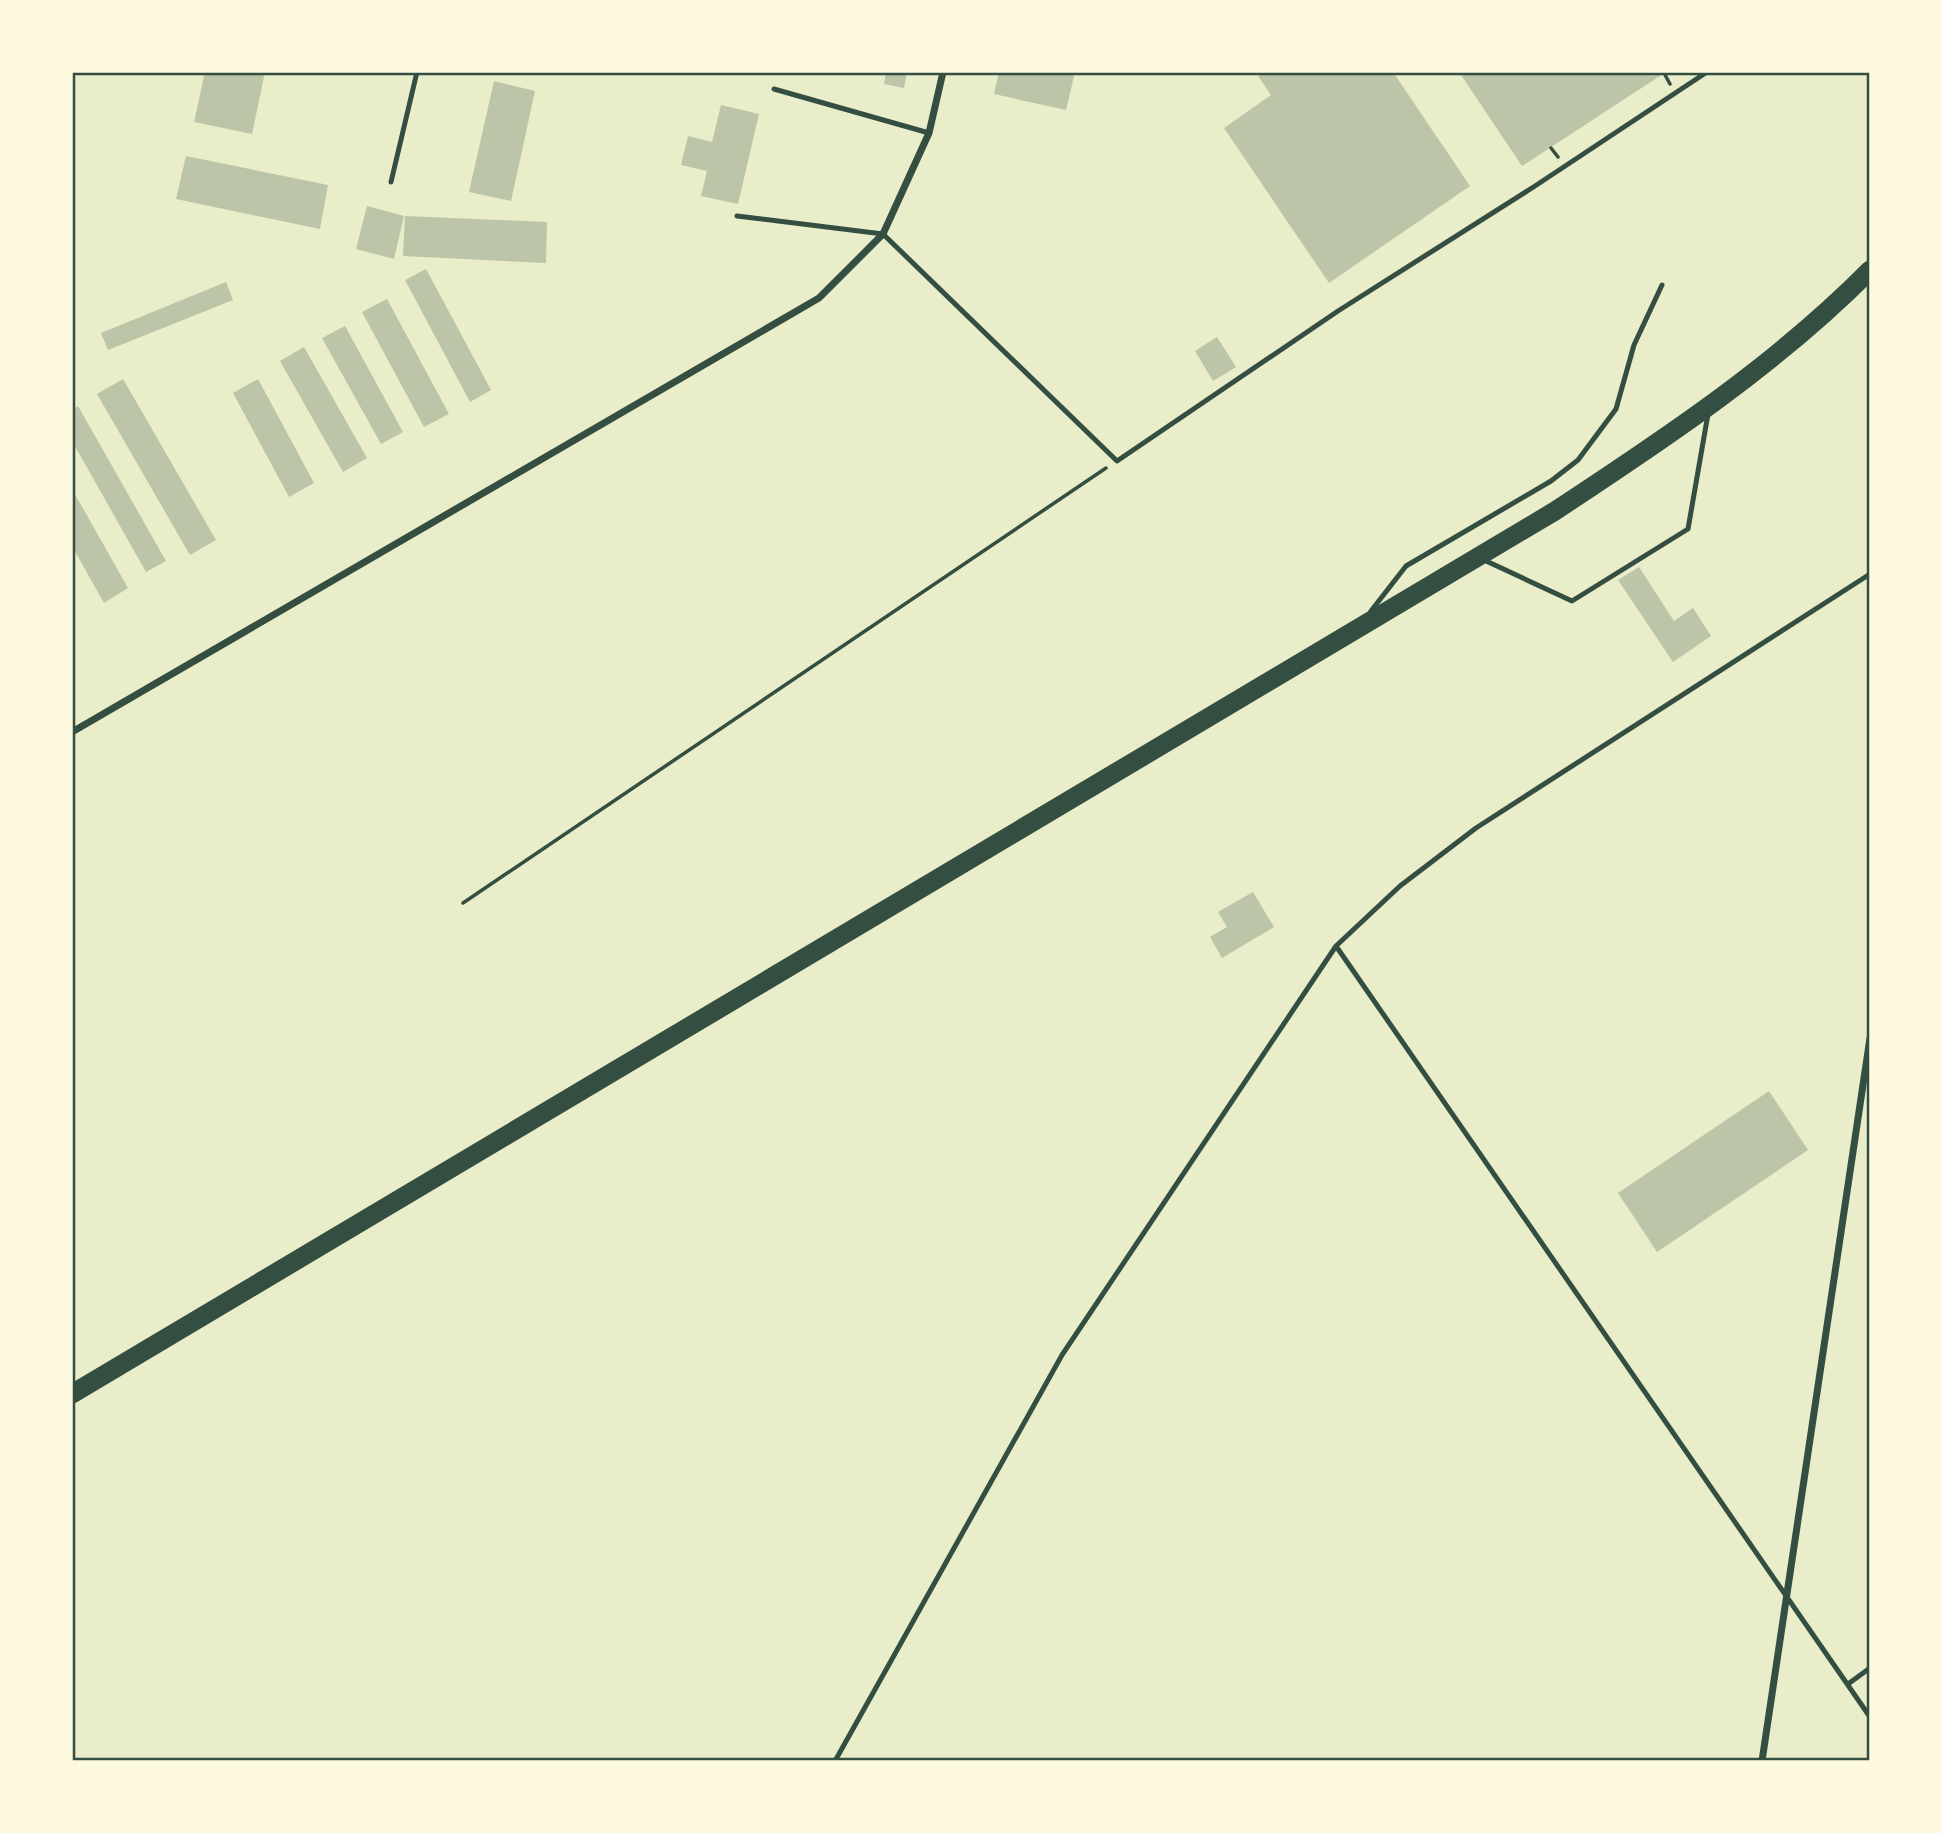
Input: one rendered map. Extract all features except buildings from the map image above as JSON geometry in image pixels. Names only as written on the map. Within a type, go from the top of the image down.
[{"type":"highway","points":[[72,1394],[1555,511],[1710,407],[1842,299],[1870,270]]},
{"type":"street","points":[[72,732],[819,298],[883,234],[929,133],[943,72]]},
{"type":"street","points":[[1762,1761],[1870,1038]]},
{"type":"lane","points":[[391,182],[417,72]]},
{"type":"lane","points":[[737,216],[883,234],[1117,461],[1338,311],[1535,186],[1707,72]]},
{"type":"lane","points":[[774,89],[929,133]]},
{"type":"lane","points":[[1359,628],[1406,566],[1551,481],[1578,460],[1616,409],[1634,345],[1662,285]]},
{"type":"lane","points":[[1478,557],[1572,601],[1688,529],[1710,407]]},
{"type":"lane","points":[[835,1761],[1062,1355],[1336,946],[1400,886],[1476,828],[1870,574]]},
{"type":"lane","points":[[1336,946],[1870,1717]]},
{"type":"lane","points":[[1848,1684],[1870,1668]]},
{"type":"path","points":[[463,903],[1117,461]]}]
